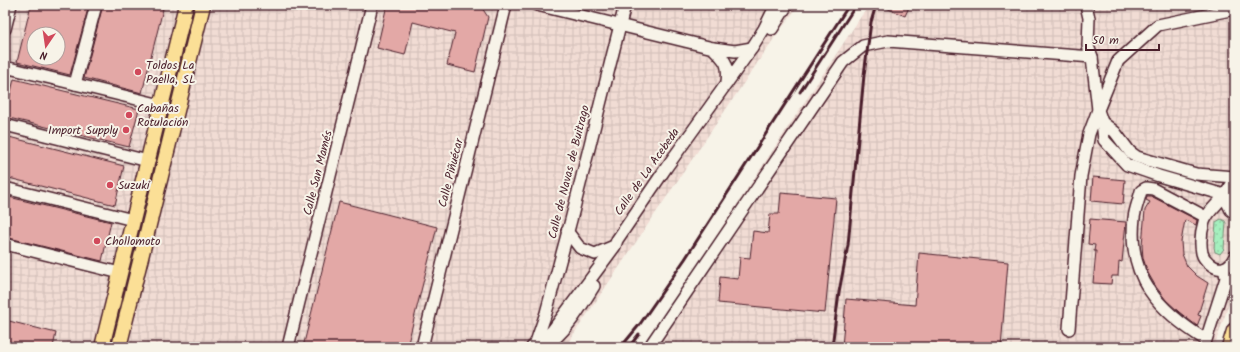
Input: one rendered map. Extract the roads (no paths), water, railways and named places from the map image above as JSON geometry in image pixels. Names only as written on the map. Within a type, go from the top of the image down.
[{"type":"highway","points":[[1230,347],[1235,331]]},
{"type":"main road","points":[[102,347],[148,161],[184,5]]},
{"type":"main road","points":[[119,347],[203,5]]},
{"type":"street","points":[[5,29],[11,5]]},
{"type":"street","points":[[75,84],[96,5]]},
{"type":"street","name":"Calle San Mamés","points":[[288,347],[372,5]]},
{"type":"street","name":"Calle Piñuécar","points":[[422,347],[506,5]]},
{"type":"street","points":[[537,5],[713,48],[735,51],[752,48]]},
{"type":"street","name":"Calle de Navas de Buitrago","points":[[537,346],[625,5]]},
{"type":"street","name":"Calle de La Acebeda","points":[[537,346],[552,331],[615,246],[617,240],[666,168],[752,48],[764,29],[776,5]]},
{"type":"street","name":"Calle de La Acebeda","points":[[537,346],[554,341],[575,315],[626,238],[787,5]]},
{"type":"street","points":[[1086,5],[1089,18],[1088,46],[1092,57],[1098,110],[1102,122],[1104,140],[1127,165],[1230,197]]},
{"type":"street","points":[[1069,329],[1081,176],[1089,134],[1118,61],[1158,25],[1235,9]]},
{"type":"street","points":[[652,343],[843,62],[863,46],[888,41],[1092,57]]},
{"type":"street","points":[[713,48],[725,60],[728,72],[727,83]]},
{"type":"street","points":[[5,67],[161,105]]},
{"type":"street","points":[[1102,122],[1115,132],[1130,152],[1137,156],[1196,174],[1235,178],[1230,197],[1231,210],[1235,213]]},
{"type":"street","points":[[5,125],[148,161]]},
{"type":"street","points":[[5,188],[133,220]]},
{"type":"street","points":[[1206,217],[1152,189],[1146,188],[1141,191],[1134,218],[1134,252],[1138,267],[1148,289],[1166,311],[1205,344],[1226,278],[1224,268]]},
{"type":"street","points":[[1230,197],[1206,217],[1200,240],[1202,254],[1205,260],[1218,269],[1224,268],[1232,263],[1235,256]]},
{"type":"street","points":[[567,231],[580,248],[595,254],[615,246]]},
{"type":"street","points":[[5,244],[120,273]]},
{"type":"railway","points":[[621,347],[640,324],[685,259],[849,5]]},
{"type":"railway","points":[[800,92],[856,5]]},
{"type":"railway","points":[[832,347],[839,292],[848,245],[864,75],[871,22],[876,5]]},
{"type":"railway","points":[[629,347],[639,334]]},
{"type":"place","name":"Toldos La Paella, SL","points":[[138,72]]},
{"type":"place","name":"Cabañas Rotulación","points":[[129,115]]},
{"type":"place","name":"Import Supply","points":[[126,130]]},
{"type":"place","name":"Suzuki","points":[[110,185]]},
{"type":"place","name":"Chollomoto","points":[[97,241]]}]
